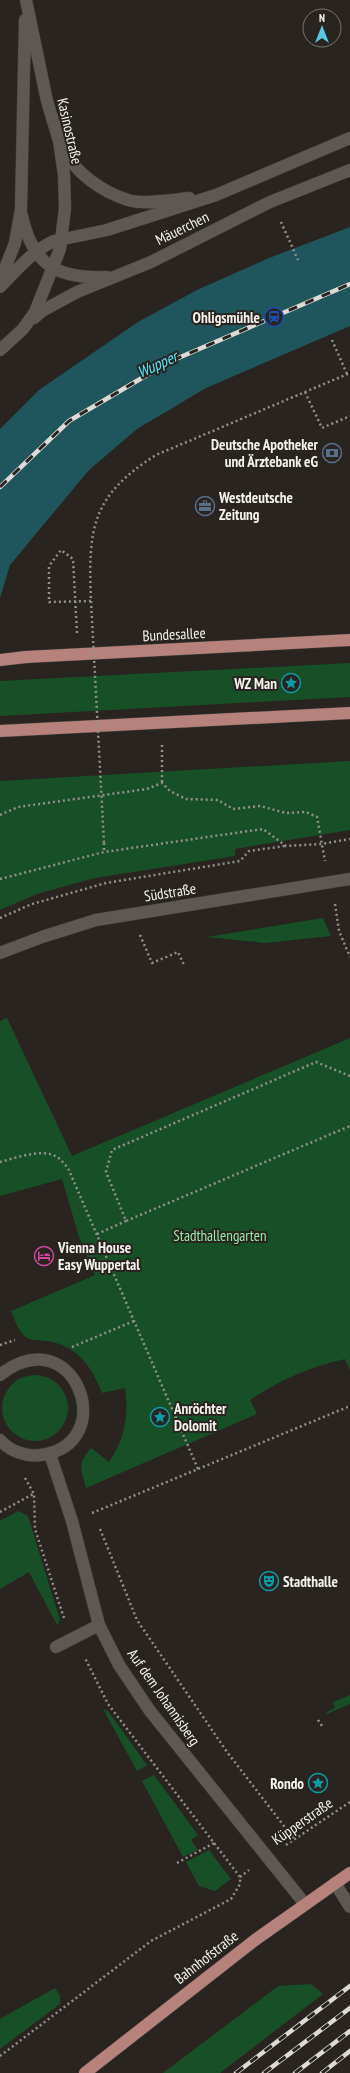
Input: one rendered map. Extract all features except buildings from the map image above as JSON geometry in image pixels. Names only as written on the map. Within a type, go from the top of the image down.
[{"type":"main road","name":"Bundesallee","points":[[0,660],[26,657],[350,640]]},
{"type":"main road","points":[[0,731],[350,713]]},
{"type":"main road","name":"Bahnhofstraße","points":[[85,2073],[255,1940],[350,1873]]},
{"type":"street","name":"Kasinostraße","points":[[0,350],[31,320],[53,269],[63,240],[65,208],[64,175],[59,141],[47,101],[26,0]]},
{"type":"street","name":"Kasinostraße","points":[[0,281],[15,244],[22,209],[26,0]]},
{"type":"street","name":"Mäuerchen","points":[[0,287],[35,251],[44,246],[118,227],[216,195],[350,138]]},
{"type":"street","name":"Mäuerchen","points":[[59,141],[71,160],[99,188],[129,201],[162,201],[216,195]]},
{"type":"street","name":"Mäuerchen","points":[[31,320],[42,311],[77,292],[117,277],[270,202],[350,170]]},
{"type":"street","name":"Kasinostraße","points":[[22,209],[27,234],[35,251],[53,269]]},
{"type":"street","points":[[53,269],[87,278],[117,277]]},
{"type":"street","points":[[0,655],[26,657]]},
{"type":"street","name":"Südstraße","points":[[0,953],[42,937],[96,920],[350,879]]},
{"type":"street","points":[[0,1375],[12,1365],[27,1360],[44,1360],[59,1365],[71,1375],[80,1388],[84,1404],[82,1420],[76,1435],[65,1446],[50,1454],[35,1456],[19,1453],[5,1446],[0,1440]]},
{"type":"street","name":"Auf dem Johannisberg","points":[[50,1454],[72,1521],[99,1625],[119,1665],[150,1710],[267,1859],[305,1904]]},
{"type":"street","points":[[56,1648],[99,1625]]},
{"type":"street","points":[[335,1883],[350,1907]]},
{"type":"path","points":[[287,232],[298,260]]},
{"type":"path","points":[[104,852],[91,601],[90,557],[91,539],[95,523],[116,487],[132,470],[156,455],[349,374],[332,340]]},
{"type":"path","points":[[305,392],[322,428],[350,416]]},
{"type":"path","points":[[76,612],[75,604],[75,597],[75,589],[73,559],[61,550],[49,566],[50,602],[70,602],[77,601],[91,601]]},
{"type":"path","points":[[161,723],[162,783],[170,791],[186,799],[218,800],[233,809],[260,806],[286,812],[306,812],[317,817],[319,826]]},
{"type":"path","points":[[0,815],[18,807],[147,789],[162,783]]},
{"type":"path","points":[[0,880],[104,852],[264,829],[286,846]]},
{"type":"path","points":[[0,918],[32,904],[106,883],[240,861],[249,851],[286,846],[321,844],[350,839]]},
{"type":"path","points":[[339,931],[350,957]]},
{"type":"path","points":[[143,943],[152,963],[178,952],[184,965]]},
{"type":"path","points":[[126,1221],[106,1172],[112,1150],[316,1062],[350,1076]]},
{"type":"path","points":[[97,1234],[350,1126]]},
{"type":"path","points":[[0,1162],[24,1155],[50,1154],[60,1159],[68,1168],[198,1469]]},
{"type":"path","points":[[59,1365],[71,1347],[134,1321]]},
{"type":"path","points":[[0,1345],[21,1340]]},
{"type":"path","points":[[72,1521],[350,1406]]},
{"type":"path","points":[[0,2056],[151,1941],[231,1899],[240,1884],[240,1877],[108,1704],[60,1611],[35,1529],[34,1494],[22,1474]]},
{"type":"path","points":[[90,1505],[96,1520]]},
{"type":"path","points":[[98,1527],[136,1620],[226,1752],[294,1839]]},
{"type":"path","points":[[318,1720],[322,1726]]},
{"type":"path","name":"Küpperstraße","points":[[267,1859],[294,1839],[350,1802]]},
{"type":"path","points":[[177,1863],[214,1844]]},
{"type":"green space","points":[[350,663],[350,697],[0,716],[0,681]]},
{"type":"green space","points":[[350,761],[350,830],[235,849],[235,856],[95,878],[37,894],[0,910],[0,781]]},
{"type":"green space","points":[[323,918],[331,936],[265,943],[207,937]]},
{"type":"green space","name":"Stadthallengarten","points":[[7,1018],[72,1156],[350,1038],[350,1370],[345,1359],[307,1370],[284,1380],[250,1400],[257,1414],[86,1488],[81,1467],[84,1458],[91,1448],[109,1462],[119,1444],[126,1417],[125,1388],[102,1393],[93,1374],[82,1359],[67,1347],[47,1341],[33,1340],[23,1335],[11,1311],[95,1275],[79,1237],[62,1179],[0,1196],[0,1021]]},
{"type":"green space","points":[[35,1375],[48,1377],[63,1390],[66,1395],[68,1408],[66,1421],[53,1436],[48,1439],[35,1441],[22,1439],[7,1426],[4,1421],[2,1408],[4,1395],[17,1380],[22,1377]]},
{"type":"green space","points":[[18,1511],[28,1516],[60,1620],[57,1625],[29,1572],[0,1589],[0,1521]]},
{"type":"green space","points":[[350,1695],[350,1704],[327,1714],[327,1712],[335,1708],[333,1702]]},
{"type":"green space","points":[[103,1709],[108,1711],[147,1765],[137,1771]]},
{"type":"green space","points":[[154,1775],[198,1835],[191,1840],[198,1850],[183,1857],[142,1781]]},
{"type":"green space","points":[[209,1850],[231,1879],[215,1891],[199,1886],[186,1862]]},
{"type":"green space","points":[[311,1984],[323,1994],[220,2073],[163,2073],[278,1986]]},
{"type":"green space","points":[[55,1988],[60,1996],[60,2004],[0,2049],[0,2019]]},
{"type":"water","name":"Wupper","points":[[350,227],[350,326],[206,388],[137,429],[89,470],[10,565],[0,598],[0,429],[39,390],[138,322],[197,290],[269,258]]},
{"type":"railway","points":[[0,487],[69,421],[169,362],[350,284]]},
{"type":"railway","points":[[236,2073],[350,1986]]},
{"type":"railway","points":[[264,2073],[350,2008]]},
{"type":"railway","points":[[295,2073],[350,2031]]},
{"type":"railway","points":[[322,2073],[350,2051]]},
{"type":"place","name":"Ohligsmühle","points":[[274,317]]},
{"type":"place","name":"Deutsche Apotheker und Ärztebank eG","points":[[332,453]]},
{"type":"place","name":"Westdeutsche Zeitung","points":[[205,506]]},
{"type":"place","name":"WZ Man","points":[[291,683]]},
{"type":"place","name":"Vienna House Easy Wuppertal","points":[[44,1256]]},
{"type":"place","name":"Anröchter Dolomit","points":[[160,1417]]},
{"type":"place","name":"Stadthalle","points":[[269,1581]]},
{"type":"place","name":"Rondo","points":[[318,1783]]}]
